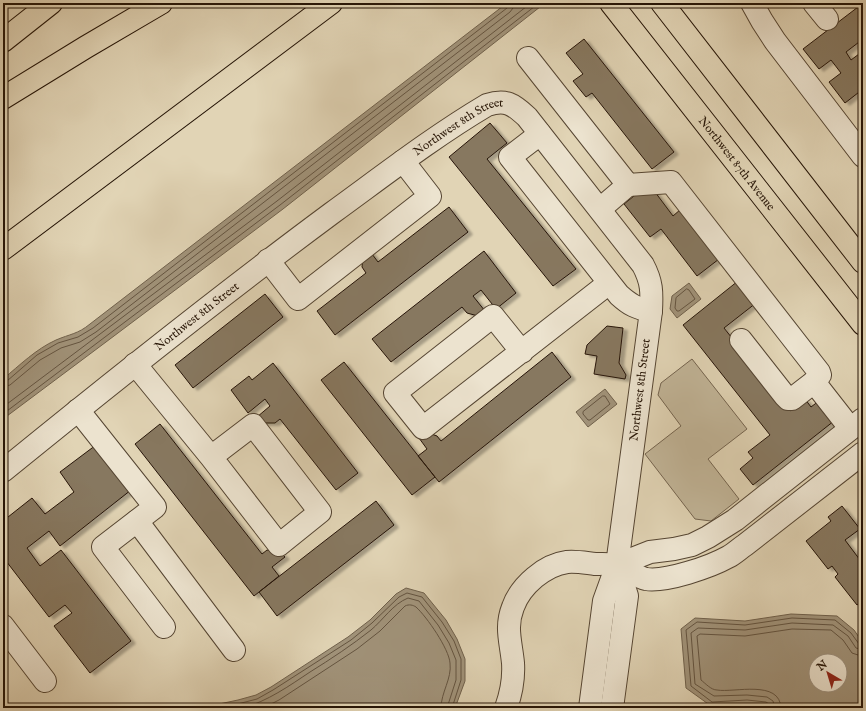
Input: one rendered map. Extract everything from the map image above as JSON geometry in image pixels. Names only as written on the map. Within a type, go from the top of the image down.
[{"type":"main road","points":[[3,41],[51,3]]},
{"type":"main road","points":[[3,98],[161,3]]},
{"type":"main road","points":[[3,249],[331,3]]},
{"type":"main road","name":"Northwest 87th Avenue","points":[[611,3],[863,324]]},
{"type":"main road","points":[[662,3],[863,262]]},
{"type":"street","points":[[752,3],[775,41],[859,142]]},
{"type":"street","points":[[528,58],[628,185]]},
{"type":"street","name":"Northwest 8th Street","points":[[3,471],[268,260],[403,161],[487,105],[496,102],[511,104],[518,108],[527,117],[600,209],[643,265],[652,286],[651,311],[617,565]]},
{"type":"street","points":[[540,134],[510,157],[609,283],[626,302],[637,308],[651,311]]},
{"type":"street","points":[[268,260],[298,299],[430,196],[403,161]]},
{"type":"street","points":[[600,209],[628,185],[671,182],[819,372],[819,378],[792,399],[788,398],[741,340]]},
{"type":"street","points":[[522,352],[493,316],[395,393],[423,428],[522,352],[609,283]]},
{"type":"street","points":[[136,364],[279,545],[320,512],[253,425],[211,457]]},
{"type":"street","points":[[590,708],[604,601],[617,565],[650,552],[692,545],[708,537],[734,520],[857,424],[814,382]]},
{"type":"street","points":[[78,410],[155,507],[103,547],[164,627]]},
{"type":"street","points":[[506,708],[512,684],[513,664],[508,633],[508,621],[513,605],[523,589],[536,577],[551,567],[568,562],[617,565],[645,579],[661,579],[683,574],[727,557],[745,545],[863,453]]},
{"type":"street","points":[[137,521],[234,650]]},
{"type":"street","points":[[612,708],[627,596],[617,565]]},
{"type":"street","points":[[3,626],[45,681]]},
{"type":"shaded area","points":[[692,359],[747,429],[708,459],[739,499],[711,521],[695,519],[645,454],[681,426],[658,395],[661,383]]},
{"type":"water","points":[[507,3],[545,3],[283,209],[3,419],[3,379],[22,363],[56,340],[78,332],[86,327]]},
{"type":"water","points":[[689,283],[701,299],[677,318],[670,309],[672,296]]},
{"type":"water","points":[[605,389],[617,404],[588,427],[576,412]]},
{"type":"water","points":[[406,588],[424,593],[446,620],[457,639],[465,659],[465,681],[455,708],[200,708],[256,695],[271,687],[348,637],[370,620],[396,594]]},
{"type":"water","points":[[791,614],[837,616],[854,630],[863,643],[863,708],[784,708],[747,704],[711,706],[686,688],[681,629],[695,618],[745,621]]},
{"type":"building","points":[[855,3],[863,3],[863,39],[846,52],[851,60],[863,51],[863,89],[845,103],[829,82],[841,73],[831,60],[819,69],[803,49],[858,7]]},
{"type":"building","points":[[584,39],[674,152],[652,169],[592,93],[586,97],[573,81],[583,74],[566,53]]},
{"type":"building","points":[[490,123],[507,143],[487,159],[576,269],[553,286],[449,157]]},
{"type":"building","points":[[649,184],[673,216],[681,209],[719,259],[697,276],[661,229],[650,237],[624,204]]},
{"type":"building","points":[[449,207],[468,232],[335,335],[317,311],[366,273],[362,267],[363,255],[369,250],[378,262]]},
{"type":"building","points":[[484,251],[516,293],[496,309],[481,290],[473,296],[485,311],[478,316],[467,313],[462,307],[391,362],[372,339]]},
{"type":"building","points":[[738,281],[756,303],[724,328],[790,411],[805,399],[811,407],[824,397],[839,417],[753,485],[740,469],[753,458],[748,452],[770,435],[683,325]]},
{"type":"building","points":[[265,294],[283,317],[193,388],[175,365]]},
{"type":"building","points":[[607,326],[623,328],[619,363],[626,375],[625,379],[594,374],[597,356],[585,354],[587,345]]},
{"type":"building","points":[[552,352],[571,377],[439,482],[418,456],[427,449],[419,438],[426,432],[437,436],[441,441]]},
{"type":"building","points":[[344,362],[435,477],[412,495],[321,380]]},
{"type":"building","points":[[273,363],[358,473],[336,490],[280,419],[275,423],[263,423],[257,417],[270,406],[265,399],[248,413],[231,390],[249,376],[252,380]]},
{"type":"building","points":[[160,424],[262,554],[267,550],[280,552],[285,557],[272,567],[279,576],[254,596],[135,444]]},
{"type":"building","points":[[96,445],[131,490],[60,546],[49,531],[27,548],[40,566],[61,550],[131,641],[90,673],[54,626],[72,613],[65,605],[49,617],[3,557],[3,521],[32,498],[45,514],[74,492],[60,472]]},
{"type":"building","points":[[376,501],[394,525],[277,616],[259,592]]},
{"type":"building","points":[[842,506],[860,529],[845,540],[863,564],[863,607],[860,603],[857,605],[835,577],[838,574],[832,566],[828,569],[806,541],[831,521],[828,517]]}]
